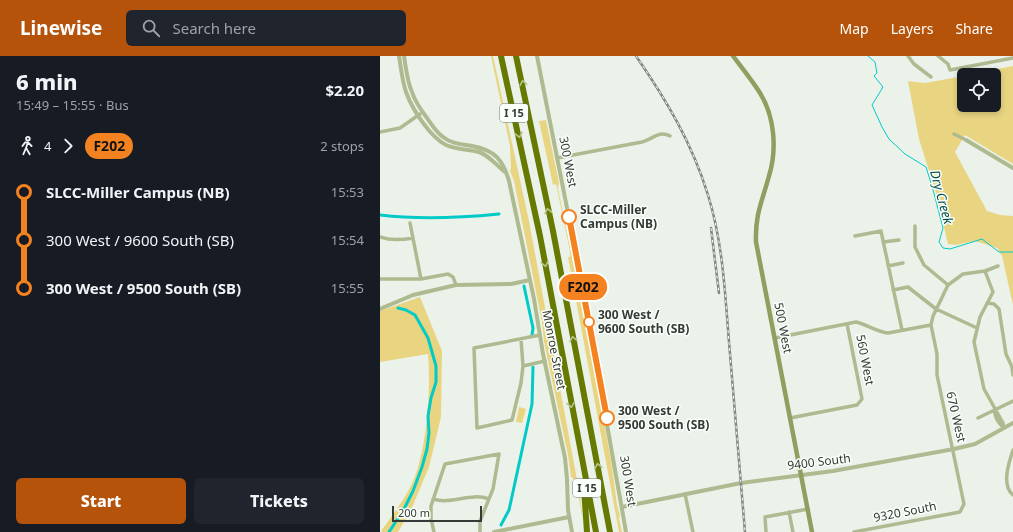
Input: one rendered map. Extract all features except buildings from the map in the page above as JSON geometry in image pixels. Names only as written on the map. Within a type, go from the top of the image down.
[{"type":"highway","name":"I 15","points":[[501,56],[540,236],[596,532]]},
{"type":"highway","name":"I 15","points":[[516,56],[553,231],[610,532]]},
{"type":"highway","points":[[579,444],[587,532]]},
{"type":"main road","name":"500 West","points":[[733,56],[760,93],[767,109],[772,129],[772,165],[758,211],[755,232],[812,532]]},
{"type":"street","name":"Monroe Street","points":[[399,56],[406,91],[421,114]]},
{"type":"street","name":"Monroe Street","points":[[404,56],[411,90],[431,133],[443,143],[457,149],[474,151],[484,155],[494,161],[506,172],[530,280],[566,464],[567,499],[572,532]]},
{"type":"street","name":"300 West","points":[[537,56],[583,289],[626,532]]},
{"type":"street","points":[[908,56],[914,64],[931,77]]},
{"type":"street","points":[[938,56],[948,64],[950,70],[1013,58]]},
{"type":"street","points":[[380,132],[400,128],[421,114]]},
{"type":"street","points":[[557,158],[642,142],[662,134],[670,136]]},
{"type":"street","points":[[954,134],[1013,168]]},
{"type":"street","points":[[410,223],[421,279]]},
{"type":"street","points":[[915,226],[915,247],[924,265],[948,285]]},
{"type":"street","points":[[855,236],[881,231],[902,330]]},
{"type":"street","points":[[380,237],[388,240],[413,238]]},
{"type":"street","points":[[883,242],[899,240]]},
{"type":"street","points":[[888,266],[903,263]]},
{"type":"street","points":[[775,338],[856,322],[881,332],[888,333],[931,326],[933,316],[948,285],[963,274],[985,271],[998,266]]},
{"type":"street","points":[[985,271],[993,292],[980,317],[974,342],[984,389],[995,410],[998,412],[1004,428]]},
{"type":"street","points":[[380,279],[421,279],[448,274],[452,277],[456,285]]},
{"type":"street","points":[[380,308],[413,295],[456,285],[511,284],[530,280]]},
{"type":"street","points":[[893,290],[908,287],[936,309],[978,328]]},
{"type":"street","points":[[987,303],[994,304],[999,309],[1006,354],[1012,367],[1013,375]]},
{"type":"street","name":"560 West","points":[[790,418],[857,405],[862,399],[847,324]]},
{"type":"street","name":"670 West","points":[[931,326],[937,354],[937,375],[954,449],[964,504],[960,512]]},
{"type":"street","points":[[521,339],[523,366],[521,383],[512,420],[477,428],[474,348],[540,335]]},
{"type":"street","points":[[523,366],[545,361]]},
{"type":"street","points":[[978,418],[1013,401]]},
{"type":"street","name":"9400 South","points":[[622,507],[741,483],[851,468],[954,449],[975,444],[1013,423]]},
{"type":"street","points":[[1013,450],[1011,462],[1006,475],[1010,492],[1013,494]]},
{"type":"street","points":[[434,532],[431,513],[432,499],[445,464],[499,454],[493,489],[480,521],[480,532]]},
{"type":"street","points":[[685,494],[693,532]]},
{"type":"street","points":[[432,499],[444,502],[475,496],[489,499]]},
{"type":"street","points":[[766,532],[765,517],[808,509]]},
{"type":"street","points":[[789,512],[793,532]]},
{"type":"street","name":"9320 South","points":[[854,532],[960,512]]},
{"type":"street","points":[[494,532],[569,517]]},
{"type":"shaded area","points":[[491,56],[493,56],[529,221],[580,496],[583,521],[576,481],[571,477],[568,455],[544,342],[542,322],[514,181],[510,171],[510,146]]},
{"type":"shaded area","points":[[1013,66],[1013,164],[965,135],[955,152],[987,211],[1000,215],[1013,216],[1013,305],[1002,256],[997,248],[975,241],[956,245],[948,244],[936,193],[919,139],[908,81],[925,83],[957,77],[957,112],[1001,112],[1001,68]]},
{"type":"shaded area","points":[[546,120],[559,183],[558,188],[581,295],[612,466],[622,532],[619,532],[568,257],[570,257],[570,252],[557,188],[556,184],[553,185],[539,121]]},
{"type":"shaded area","points":[[420,297],[442,351],[441,417],[429,467],[411,510],[398,532],[383,532],[381,531],[408,492],[418,466],[427,418],[429,368],[428,354],[380,362],[380,311]]},
{"type":"shaded area","points":[[519,407],[526,409],[522,423],[516,422]]},
{"type":"waterway","name":"Dry Creek","points":[[868,56],[875,62],[877,73],[874,76],[883,87],[872,105],[889,139],[905,154],[926,167],[943,228],[939,242],[943,248],[950,249],[982,239],[999,252],[1013,252]]},
{"type":"waterway","points":[[380,215],[410,218],[440,218],[499,214]]},
{"type":"waterway","points":[[524,286],[533,328],[532,335]]},
{"type":"waterway","points":[[389,532],[404,509],[422,467],[427,449],[429,433],[428,416],[431,398],[436,382],[436,366],[428,338],[415,315],[398,308]]},
{"type":"waterway","points":[[501,525],[509,510],[532,404],[533,367]]},
{"type":"railway","points":[[636,56],[678,123],[702,176],[713,213],[725,287],[745,532]]},
{"type":"railway","points":[[711,228],[719,293]]},
{"type":"bus line","name":"F202","points":[[569,217],[607,418]]},
{"type":"place","name":"SLCC-Miller Campus (NB)","points":[[569,217]]},
{"type":"place","name":"300 West / 9600 South (SB)","points":[[589,322]]},
{"type":"place","name":"300 West / 9500 South (SB)","points":[[607,418]]}]
